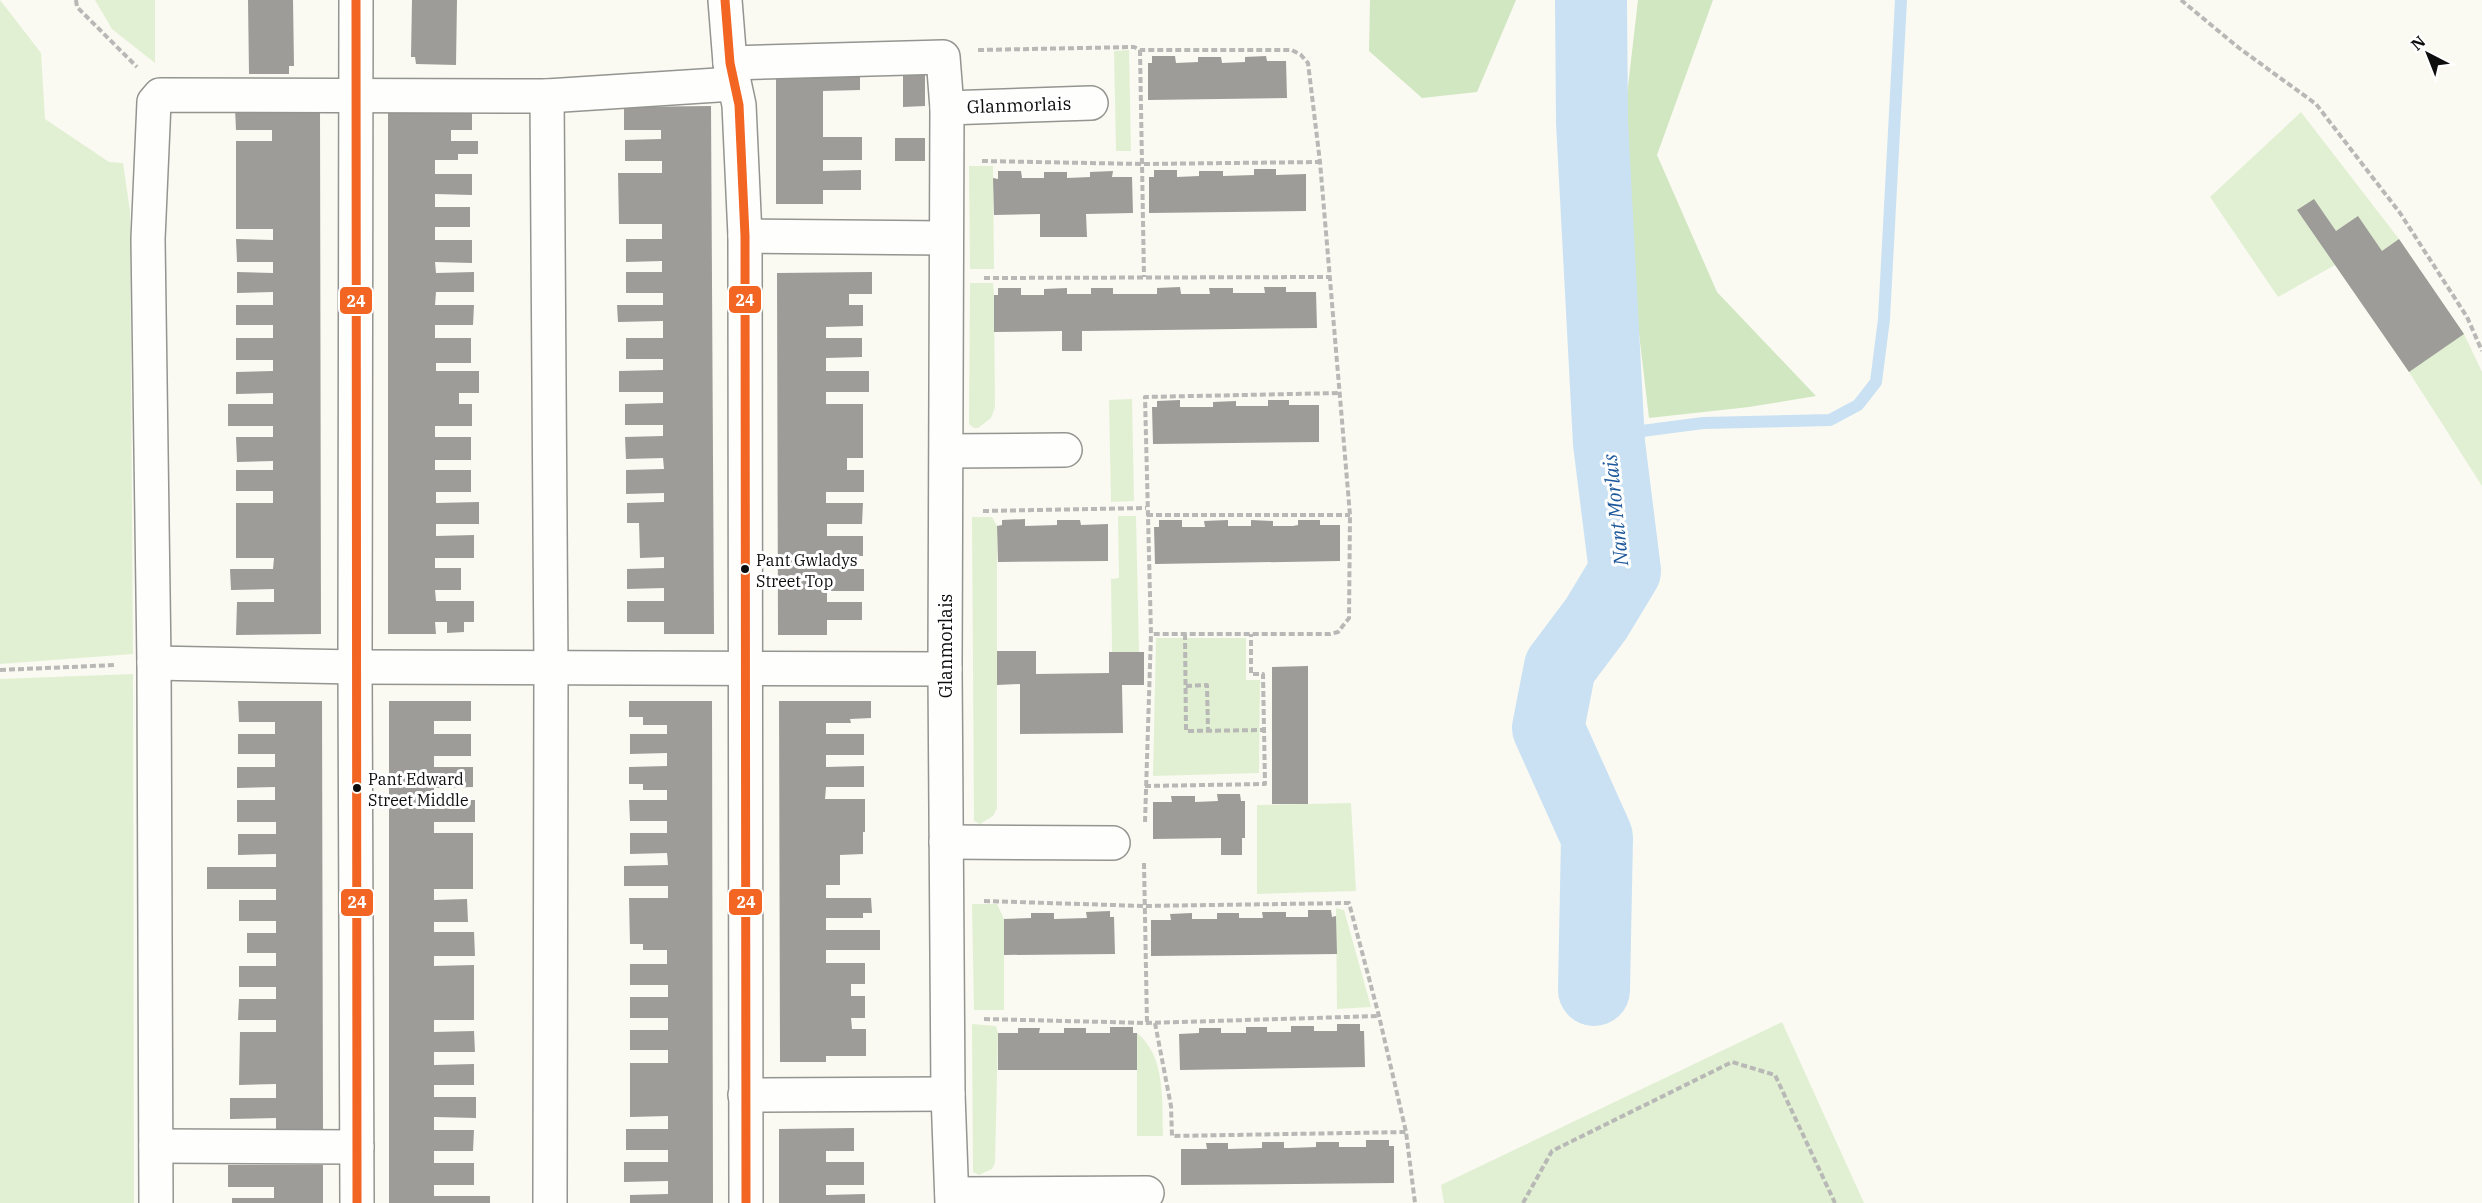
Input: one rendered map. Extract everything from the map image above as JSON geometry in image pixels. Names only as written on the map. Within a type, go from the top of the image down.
[{"type":"street","points":[[356,0],[357,1203]]},
{"type":"street","points":[[725,0],[732,73],[740,105],[745,236],[746,1203]]},
{"type":"street","points":[[156,1203],[154,663],[148,239],[154,102],[160,95],[547,96],[732,73],[944,57]]},
{"type":"street","name":"Glanmorlais","points":[[944,57],[947,108],[945,238],[946,842],[948,1094],[952,1199],[1147,1193]]},
{"type":"street","points":[[547,96],[551,669],[550,1203]]},
{"type":"street","name":"Glanmorlais","points":[[947,108],[1091,103]]},
{"type":"street","points":[[745,236],[945,238]]},
{"type":"street","points":[[946,451],[1065,450]]},
{"type":"street","points":[[154,663],[355,668],[945,669]]},
{"type":"street","points":[[946,842],[1113,843]]},
{"type":"street","points":[[745,1095],[948,1094]]},
{"type":"street","points":[[156,1146],[357,1147]]},
{"type":"path","points":[[76,0],[77,7],[143,74],[160,95]]},
{"type":"path","points":[[2181,0],[2239,48],[2316,104],[2400,213],[2467,317],[2482,351]]},
{"type":"path","points":[[944,57],[955,50],[1134,47],[1140,50],[1292,50],[1308,63],[1320,162],[1350,515],[1349,618],[1338,632],[1330,634],[1151,634]]},
{"type":"path","points":[[1140,50],[1144,277]]},
{"type":"path","points":[[946,160],[1142,164],[1320,162]]},
{"type":"path","points":[[945,278],[1329,277]]},
{"type":"path","points":[[1145,832],[1151,634],[1145,397],[1340,393]]},
{"type":"path","points":[[946,512],[1147,507]]},
{"type":"path","points":[[1147,515],[1350,515]]},
{"type":"path","points":[[1185,634],[1186,731],[1264,730]]},
{"type":"path","points":[[1145,786],[1265,783],[1263,674],[1251,674],[1251,634]]},
{"type":"path","points":[[0,670],[154,663]]},
{"type":"path","points":[[1186,686],[1207,685],[1208,731]]},
{"type":"path","points":[[1144,854],[1147,1023]]},
{"type":"path","points":[[947,901],[1144,906],[1349,903],[1379,1016],[1406,1132],[1415,1203]]},
{"type":"path","points":[[948,1018],[1155,1023],[1379,1016]]},
{"type":"path","points":[[1155,1023],[1172,1106],[1172,1136],[1406,1132]]},
{"type":"path","points":[[1523,1203],[1552,1151],[1732,1062],[1775,1075],[1835,1203]]},
{"type":"green space","points":[[0,0],[41,53],[45,119],[109,162],[123,163],[130,211],[133,654],[0,664]]},
{"type":"green space","points":[[95,0],[155,0],[155,63],[112,29]]},
{"type":"green space","points":[[1370,0],[1516,0],[1477,92],[1422,98],[1369,51]]},
{"type":"green space","points":[[1638,0],[1713,0],[1657,155],[1717,292],[1816,396],[1749,407],[1649,418],[1619,164]]},
{"type":"green space","points":[[1129,50],[1131,151],[1116,151],[1114,51]]},
{"type":"green space","points":[[2301,112],[2399,239],[2464,334],[2482,372],[2482,486],[2409,372],[2335,265],[2278,297],[2210,197]]},
{"type":"green space","points":[[969,166],[993,166],[994,269],[970,269]]},
{"type":"green space","points":[[970,283],[993,283],[994,295],[995,407],[991,418],[978,428],[969,424]]},
{"type":"green space","points":[[1132,399],[1134,501],[1111,502],[1109,400]]},
{"type":"green space","points":[[1118,516],[1136,516],[1139,652],[1112,652],[1111,579],[1119,578]]},
{"type":"green space","points":[[972,517],[992,517],[997,526],[997,808],[993,816],[980,824],[974,821]]},
{"type":"green space","points":[[1156,638],[1246,638],[1246,680],[1260,680],[1259,773],[1153,776]]},
{"type":"green space","points":[[133,674],[134,1203],[0,1203],[0,679]]},
{"type":"green space","points":[[1351,803],[1356,891],[1257,894],[1257,805]]},
{"type":"green space","points":[[972,904],[997,904],[1004,919],[1004,1010],[974,1010]]},
{"type":"green space","points":[[1336,908],[1344,910],[1371,1007],[1337,1009]]},
{"type":"green space","points":[[1782,1022],[1864,1203],[1444,1203],[1441,1185]]},
{"type":"green space","points":[[972,1024],[996,1026],[998,1033],[995,1163],[992,1169],[979,1175],[973,1172]]},
{"type":"green space","points":[[1137,1033],[1153,1054],[1158,1067],[1162,1095],[1163,1136],[1137,1136]]},
{"type":"building","points":[[248,0],[293,0],[294,66],[289,66],[289,74],[249,74]]},
{"type":"building","points":[[412,0],[457,0],[456,65],[416,64],[415,57],[411,57]]},
{"type":"building","points":[[1152,56],[1175,56],[1176,63],[1198,62],[1198,57],[1221,57],[1222,63],[1245,62],[1245,57],[1266,56],[1267,61],[1286,61],[1287,98],[1148,100],[1148,63],[1152,63]]},
{"type":"building","points":[[776,71],[860,71],[860,90],[823,91],[823,137],[862,137],[862,160],[823,160],[823,171],[861,170],[861,190],[823,190],[823,204],[776,204]]},
{"type":"building","points":[[925,72],[925,106],[903,107],[903,73]]},
{"type":"building","points":[[711,106],[714,634],[664,634],[664,622],[627,622],[627,601],[664,601],[664,588],[627,589],[627,569],[664,568],[664,557],[640,558],[639,523],[627,523],[627,503],[664,502],[664,493],[626,494],[626,470],[664,469],[663,458],[626,459],[625,437],[663,436],[663,425],[625,425],[625,404],[663,403],[663,392],[619,392],[619,371],[663,370],[663,359],[626,359],[626,338],[663,338],[663,321],[618,322],[617,305],[663,305],[663,293],[626,293],[626,272],[662,272],[662,261],[626,262],[626,239],[662,239],[662,224],[619,224],[618,173],[662,173],[662,161],[625,161],[625,140],[661,139],[661,130],[624,130],[624,107]]},
{"type":"building","points":[[320,107],[321,634],[236,635],[237,602],[274,602],[274,589],[231,590],[230,569],[273,569],[274,558],[236,558],[236,503],[273,503],[273,491],[236,491],[236,470],[273,470],[273,461],[237,462],[236,437],[273,437],[273,426],[228,426],[228,404],[273,404],[273,393],[236,394],[236,372],[273,371],[273,360],[236,360],[236,338],[273,338],[273,325],[236,325],[236,305],[273,305],[273,292],[237,293],[237,272],[273,273],[273,262],[237,262],[236,239],[273,240],[273,229],[236,229],[236,141],[272,141],[272,130],[236,130],[235,108]]},
{"type":"building","points":[[388,108],[472,108],[472,130],[451,130],[451,141],[478,141],[478,154],[458,154],[458,160],[435,160],[435,174],[472,174],[472,195],[435,194],[435,207],[470,207],[470,227],[435,227],[435,240],[472,240],[472,263],[435,262],[436,273],[474,272],[474,292],[436,292],[435,305],[474,305],[473,325],[435,325],[435,338],[471,338],[471,363],[436,363],[436,371],[479,371],[479,393],[459,393],[459,404],[472,404],[472,426],[435,426],[435,437],[471,437],[471,460],[435,460],[435,470],[471,470],[471,492],[436,492],[436,503],[479,502],[479,524],[436,524],[436,536],[474,535],[474,558],[435,558],[435,568],[461,568],[461,590],[435,590],[436,601],[474,601],[474,622],[464,622],[464,632],[447,633],[447,622],[435,622],[436,634],[388,634]]},
{"type":"building","points":[[895,138],[925,138],[925,161],[895,161]]},
{"type":"building","points":[[1254,169],[1276,169],[1276,175],[1306,174],[1306,211],[1149,213],[1149,177],[1154,177],[1154,170],[1177,170],[1177,177],[1199,176],[1199,171],[1223,171],[1223,176],[1254,175]]},
{"type":"building","points":[[998,171],[1021,171],[1022,178],[1044,178],[1044,172],[1067,172],[1067,178],[1090,177],[1090,172],[1113,171],[1112,177],[1132,177],[1133,213],[1086,214],[1087,237],[1040,237],[1040,214],[994,215],[993,178],[998,179]]},
{"type":"building","points":[[2314,199],[2336,231],[2358,216],[2382,251],[2399,239],[2464,334],[2409,372],[2297,210]]},
{"type":"building","points":[[872,272],[872,294],[849,294],[849,305],[863,305],[863,326],[826,327],[826,338],[862,338],[862,357],[826,358],[826,371],[869,371],[869,392],[826,392],[826,404],[863,404],[863,458],[847,458],[847,470],[864,470],[864,492],[826,492],[826,503],[863,503],[862,524],[827,524],[827,536],[863,536],[863,556],[827,556],[827,569],[864,569],[864,591],[827,591],[827,602],[862,602],[862,620],[827,620],[827,635],[778,635],[777,273]]},
{"type":"building","points":[[1180,287],[1181,294],[1210,294],[1209,288],[1233,288],[1233,293],[1265,293],[1264,287],[1286,287],[1286,292],[1316,292],[1317,328],[1082,331],[1082,351],[1062,351],[1062,331],[994,332],[994,295],[998,295],[998,288],[1021,288],[1021,295],[1044,295],[1044,289],[1067,288],[1067,294],[1091,294],[1091,288],[1113,288],[1113,294],[1157,294],[1157,288]]},
{"type":"building","points":[[1180,400],[1180,407],[1213,407],[1213,402],[1236,401],[1236,406],[1268,406],[1268,400],[1289,400],[1289,405],[1319,405],[1319,442],[1153,444],[1152,407],[1157,407],[1157,401]]},
{"type":"building","points":[[1025,519],[1025,526],[1057,525],[1057,520],[1080,520],[1081,525],[1108,524],[1108,561],[998,562],[997,526],[1002,525],[1002,520]]},
{"type":"building","points":[[1159,520],[1182,520],[1182,527],[1205,527],[1204,521],[1228,520],[1228,526],[1251,526],[1251,520],[1273,521],[1273,526],[1293,526],[1298,525],[1298,520],[1320,520],[1320,525],[1340,525],[1340,561],[1155,564],[1154,527],[1159,527]]},
{"type":"building","points":[[997,651],[1036,651],[1036,674],[1109,673],[1109,652],[1144,652],[1144,685],[1122,685],[1123,733],[1020,734],[1020,684],[997,685]]},
{"type":"building","points":[[1308,666],[1308,804],[1272,804],[1272,667]]},
{"type":"building","points":[[238,701],[322,701],[323,1131],[276,1132],[276,1118],[230,1119],[230,1098],[276,1098],[276,1084],[239,1085],[240,1032],[276,1032],[276,1020],[238,1020],[239,999],[276,999],[276,987],[239,987],[239,966],[276,966],[276,953],[247,953],[247,933],[276,933],[276,921],[239,921],[239,900],[276,900],[276,889],[207,889],[207,867],[276,867],[276,854],[238,855],[238,834],[276,834],[276,822],[237,822],[237,800],[275,800],[275,787],[237,788],[237,767],[275,767],[275,754],[238,754],[238,734],[275,734],[275,722],[239,722]]},
{"type":"building","points":[[389,701],[471,701],[471,721],[434,721],[434,734],[471,734],[471,756],[434,756],[434,767],[473,767],[473,787],[434,788],[434,800],[475,800],[475,822],[434,822],[434,833],[473,833],[473,889],[434,889],[434,900],[467,899],[468,922],[434,922],[434,932],[474,932],[475,956],[434,956],[434,966],[474,965],[474,1020],[434,1020],[434,1032],[474,1031],[475,1052],[434,1052],[434,1065],[474,1064],[474,1085],[434,1085],[434,1097],[476,1097],[476,1118],[434,1117],[434,1130],[474,1130],[473,1151],[434,1151],[434,1163],[474,1163],[474,1185],[434,1185],[434,1196],[490,1196],[490,1203],[389,1203]]},
{"type":"building","points":[[629,701],[712,701],[713,1203],[630,1203],[630,1195],[668,1194],[668,1181],[624,1182],[624,1162],[668,1162],[668,1150],[626,1150],[626,1129],[668,1129],[668,1116],[630,1117],[630,1063],[668,1063],[668,1050],[630,1050],[630,1030],[668,1030],[668,1018],[630,1018],[630,997],[668,997],[668,985],[630,985],[630,964],[667,964],[667,950],[643,950],[643,944],[630,944],[629,898],[668,898],[668,886],[624,886],[624,866],[668,865],[667,853],[630,854],[630,833],[667,833],[667,821],[630,821],[629,800],[667,800],[667,790],[643,790],[643,784],[629,784],[629,767],[667,766],[667,753],[630,754],[630,734],[667,734],[667,725],[643,725],[643,717],[629,717]]},
{"type":"building","points":[[779,701],[871,701],[871,718],[850,719],[851,723],[826,723],[826,734],[864,734],[864,755],[826,755],[826,767],[864,766],[864,787],[826,787],[825,799],[865,799],[865,832],[863,832],[863,854],[840,855],[840,885],[826,885],[826,898],[871,898],[872,913],[863,913],[863,918],[826,918],[826,930],[880,930],[880,950],[826,950],[826,963],[865,963],[865,984],[851,984],[851,996],[865,996],[865,1018],[851,1018],[852,1029],[866,1029],[866,1056],[826,1056],[826,1062],[780,1062]]},
{"type":"building","points":[[1217,794],[1240,794],[1241,801],[1245,801],[1245,838],[1242,838],[1242,855],[1221,855],[1221,838],[1153,839],[1153,802],[1172,802],[1171,796],[1195,796],[1195,802],[1218,801]]},
{"type":"building","points":[[1308,910],[1331,910],[1332,917],[1336,916],[1337,954],[1151,956],[1151,920],[1171,920],[1170,914],[1192,913],[1192,919],[1217,919],[1217,913],[1239,913],[1239,918],[1263,918],[1262,912],[1286,912],[1286,917],[1308,917]]},
{"type":"building","points":[[1110,911],[1110,917],[1114,917],[1115,954],[1004,955],[1004,919],[1031,918],[1031,913],[1054,913],[1054,919],[1087,918],[1086,912]]},
{"type":"building","points":[[1337,1024],[1360,1024],[1360,1031],[1364,1031],[1365,1067],[1180,1070],[1179,1034],[1199,1033],[1199,1028],[1221,1028],[1221,1033],[1246,1033],[1246,1027],[1267,1027],[1267,1032],[1291,1032],[1291,1026],[1314,1026],[1314,1031],[1337,1031]]},
{"type":"building","points":[[1110,1027],[1133,1027],[1133,1033],[1137,1033],[1137,1070],[998,1070],[998,1033],[1018,1033],[1018,1028],[1040,1028],[1039,1033],[1064,1033],[1064,1028],[1086,1028],[1086,1033],[1110,1033]]},
{"type":"building","points":[[854,1128],[854,1151],[826,1151],[826,1162],[864,1162],[864,1185],[826,1185],[826,1195],[865,1194],[865,1203],[779,1203],[779,1129]]},
{"type":"building","points":[[1366,1140],[1389,1140],[1389,1146],[1394,1146],[1394,1183],[1181,1185],[1181,1149],[1207,1149],[1206,1143],[1228,1143],[1228,1149],[1262,1148],[1262,1142],[1284,1142],[1284,1148],[1316,1147],[1316,1142],[1339,1142],[1339,1147],[1366,1147]]},
{"type":"building","points":[[228,1165],[323,1165],[323,1203],[232,1203],[232,1198],[274,1198],[274,1187],[228,1187]]},
{"type":"waterway","name":"Nant Morlais","points":[[1591,0],[1592,122],[1609,443],[1625,571],[1596,619],[1560,667],[1548,728],[1597,837],[1594,990]]},
{"type":"waterway","points":[[1609,443],[1634,432],[1703,423],[1830,420],[1858,405],[1876,382],[1884,319],[1901,0]]},
{"type":"transit line","name":"24","points":[[356,0],[357,1203]]},
{"type":"transit line","name":"24","points":[[725,0],[730,63],[739,105],[745,236],[746,1203]]},
{"type":"place","name":"Pant Gwladys Street Top","points":[[745,569]]},
{"type":"place","name":"Pant Edward Street Middle","points":[[357,788]]}]
